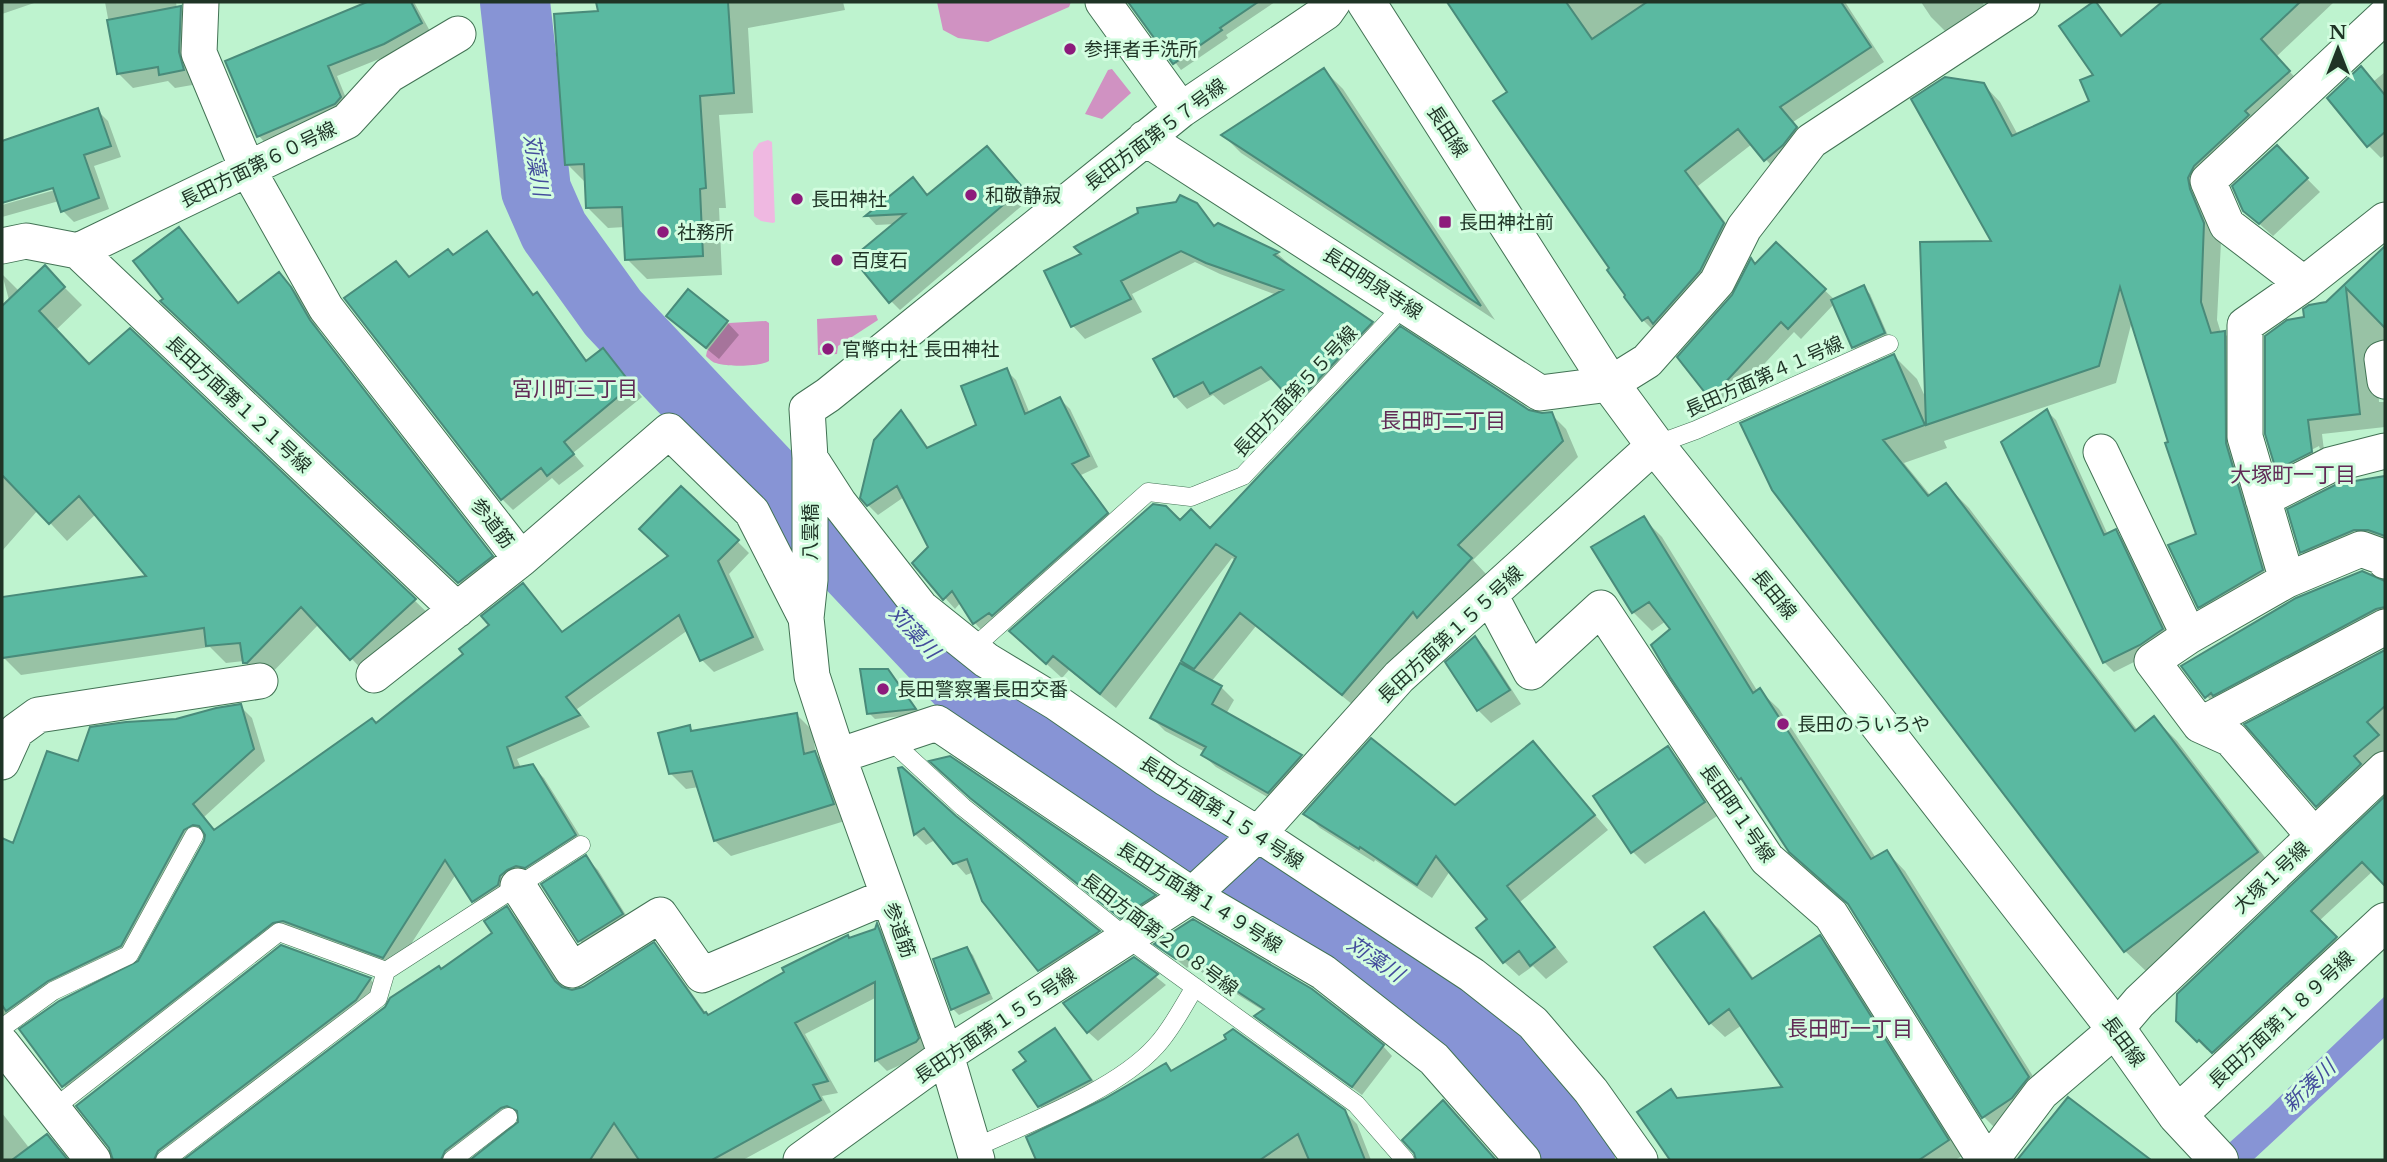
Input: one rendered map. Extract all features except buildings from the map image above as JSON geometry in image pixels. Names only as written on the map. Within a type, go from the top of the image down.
[{"type":"street","name":"参道筋","points":[[201,2],[199,53],[247,168],[326,308],[521,559],[669,431],[752,512],[806,618]]},
{"type":"street","points":[[1102,2],[1181,110]]},
{"type":"street","name":"長田方面第５７号線","points":[[810,471],[807,409],[1181,110],[1326,12],[1333,2]]},
{"type":"street","name":"長田線","points":[[1366,2],[1610,384],[1654,445],[1868,710],[2116,1029],[2177,1115],[2220,1160]]},
{"type":"street","points":[[1610,384],[1647,361],[1717,282],[1744,228],[1811,141],[2022,2]]},
{"type":"street","points":[[2304,284],[2227,225],[2208,181],[2385,16]]},
{"type":"street","name":"長田方面第６０号線","points":[[78,251],[347,121],[390,75],[458,34]]},
{"type":"street","name":"長田明泉寺線","points":[[1145,138],[1541,393],[1610,384]]},
{"type":"street","points":[[2287,580],[2245,437],[2245,325],[2304,284],[2385,220]]},
{"type":"street","points":[[2,246],[26,241],[78,251]]},
{"type":"street","name":"長田方面第１２１号線","points":[[78,251],[457,610]]},
{"type":"street","points":[[2385,358],[2382,359],[2385,381]]},
{"type":"street","name":"長田方面第１５５号線","points":[[800,1160],[946,1055],[1192,895],[1258,834],[1399,677],[1654,445]]},
{"type":"street","points":[[2263,499],[2330,465],[2385,451]]},
{"type":"street","points":[[2101,452],[2189,636],[2287,580],[2361,549],[2383,557],[2385,561]]},
{"type":"street","name":"八雲橋","points":[[810,471],[810,580]]},
{"type":"street","name":"長田方面第１５４号線","points":[[810,471],[839,503],[921,608],[972,649],[1167,779],[1258,834],[1472,975],[1534,1023],[1591,1091],[1640,1160]]},
{"type":"street","points":[[374,675],[521,559]]},
{"type":"street","name":"参道筋","points":[[810,580],[806,618],[811,676],[946,1055],[976,1154]]},
{"type":"street","name":"長田町１号線","points":[[1490,595],[1531,672],[1601,608],[1767,859],[1831,915],[1985,1160]]},
{"type":"street","points":[[2200,725],[2385,627]]},
{"type":"street","name":"大塚１号線","points":[[2116,1029],[2139,1002],[2314,836],[2231,739],[2200,725],[2152,661],[2189,636]]},
{"type":"street","points":[[2,762],[16,731],[38,715],[260,681]]},
{"type":"street","name":"長田方面第１４９号線","points":[[838,756],[937,723],[1192,895],[1323,972],[1434,1059],[1514,1157]]},
{"type":"street","points":[[2314,836],[2385,769]]},
{"type":"street","points":[[517,886],[572,970],[660,915],[702,975],[888,896]]},
{"type":"street","name":"長田方面第１８９号線","points":[[2177,1115],[2385,922]]},
{"type":"street","points":[[1991,1160],[2041,1093],[2116,1029]]},
{"type":"street","points":[[2,1044],[93,1160]]},
{"type":"lane","name":"長田方面第５５号線","points":[[972,649],[1148,492],[1191,497],[1243,476],[1405,304]]},
{"type":"lane","name":"長田方面第４１号線","points":[[1654,445],[1696,430],[1889,344]]},
{"type":"lane","name":"長田方面第２０８号線","points":[[889,739],[963,807],[1127,938],[1356,1104],[1405,1160]]},
{"type":"lane","points":[[2,1028],[53,991],[129,955],[194,836]]},
{"type":"lane","points":[[165,1160],[378,998],[386,971],[581,845]]},
{"type":"lane","points":[[53,1109],[279,932],[386,971]]},
{"type":"lane","points":[[976,1154],[1122,1076],[1157,1045],[1195,987]]},
{"type":"lane","points":[[452,1160],[508,1117]]},
{"type":"shaded area","points":[[937,2],[1071,2],[1069,7],[988,42],[958,38],[943,30]]},
{"type":"shaded area","points":[[1112,69],[1131,93],[1102,119],[1085,114],[1108,70]]},
{"type":"shaded area","points":[[768,140],[772,142],[773,223],[761,221],[754,216],[753,152],[759,143]]},
{"type":"shaded area","points":[[876,315],[878,320],[838,346],[837,354],[818,355],[817,319]]},
{"type":"shaded area","points":[[729,323],[769,323],[769,361],[751,365],[728,365],[715,363],[706,356]]},
{"type":"water","name":"新湊川","points":[[2385,996],[2385,1037],[2253,1160],[2210,1160],[2268,1108]]},
{"type":"waterway","name":"苅藻川","points":[[515,2],[536,190],[554,231],[613,313],[970,691],[1457,1014],[1565,1133],[1580,1160]]},
{"type":"place","name":"参拝者手洗所","points":[[1070,49]]},
{"type":"place","name":"和敬静寂","points":[[971,195]]},
{"type":"place","name":"長田神社","points":[[797,199]]},
{"type":"place","name":"長田神社前","points":[[1445,222]]},
{"type":"place","name":"社務所","points":[[663,232]]},
{"type":"place","name":"百度石","points":[[837,260]]},
{"type":"place","name":"官幣中社 長田神社","points":[[828,349]]},
{"type":"place","name":"長田警察署長田交番","points":[[883,689]]},
{"type":"place","name":"長田のういろや","points":[[1783,724]]},
{"type":"district","name":"宮川町三丁目","points":[[575,389]]},
{"type":"district","name":"長田町二丁目","points":[[1443,421]]},
{"type":"district","name":"大塚町一丁目","points":[[2293,475]]},
{"type":"district","name":"長田町一丁目","points":[[1850,1029]]}]
